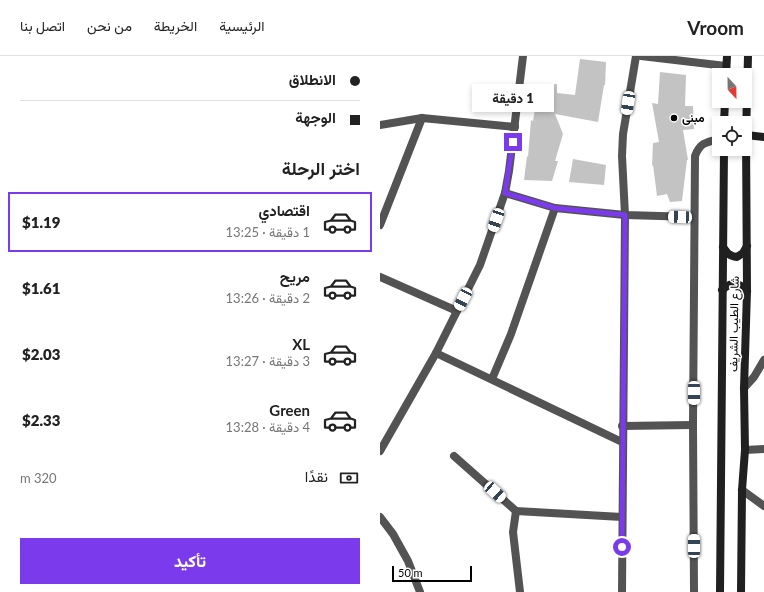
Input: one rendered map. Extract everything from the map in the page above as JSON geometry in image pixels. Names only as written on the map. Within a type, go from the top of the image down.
[{"type":"main road","points":[[726,66],[727,56]]},
{"type":"main road","name":"شارع الطيب الشريف","points":[[746,116],[748,56]]},
{"type":"main road","points":[[752,136],[764,137]]},
{"type":"main road","name":"شارع الطيب الشريف","points":[[720,592],[724,156]]},
{"type":"main road","name":"شارع الطيب الشريف","points":[[741,592],[747,291],[746,156]]},
{"type":"main road","points":[[723,247],[728,254],[736,257],[743,252],[747,246]]},
{"type":"main road","points":[[722,290],[729,284],[734,283],[741,285],[747,291]]},
{"type":"street","points":[[380,451],[436,352],[480,265],[505,193],[524,56]]},
{"type":"street","points":[[622,592],[622,426],[625,215],[622,156],[623,134],[636,56]]},
{"type":"street","points":[[641,56],[726,66]]},
{"type":"street","points":[[380,125],[422,118],[515,127]]},
{"type":"street","points":[[381,220],[422,118]]},
{"type":"street","points":[[694,592],[693,425],[695,156],[697,150],[702,144],[712,141]]},
{"type":"street","points":[[505,193],[555,208],[625,215],[694,217]]},
{"type":"street","points":[[492,379],[511,334],[555,208]]},
{"type":"street","points":[[380,277],[457,311]]},
{"type":"street","points":[[436,352],[622,442]]},
{"type":"street","points":[[744,388],[758,371],[764,360]]},
{"type":"street","points":[[622,426],[693,425]]},
{"type":"street","points":[[745,450],[764,449]]},
{"type":"street","points":[[454,456],[516,511],[622,517]]},
{"type":"street","points":[[742,490],[764,506]]},
{"type":"street","points":[[516,511],[513,532],[520,592]]},
{"type":"street","points":[[380,518],[393,534],[408,561],[420,592]]},
{"type":"building","points":[[580,59],[606,62],[605,85],[598,122],[555,114],[563,134],[555,161],[558,161],[552,181],[524,180],[527,156],[528,157],[531,120],[533,121],[539,85],[557,84],[557,93],[575,95]]},
{"type":"building","points":[[660,72],[686,75],[685,106],[693,106],[694,129],[683,130],[688,160],[682,201],[670,202],[667,194],[657,196],[653,165],[652,166],[653,143],[659,142],[652,103],[658,104]]},
{"type":"building","points":[[573,159],[606,165],[604,185],[569,182]]},
{"type":"place","name":"مبنى","points":[[674,118]]},
{"type":"route","points":[[513,142],[505,193],[555,208],[625,215],[622,547]]}]
